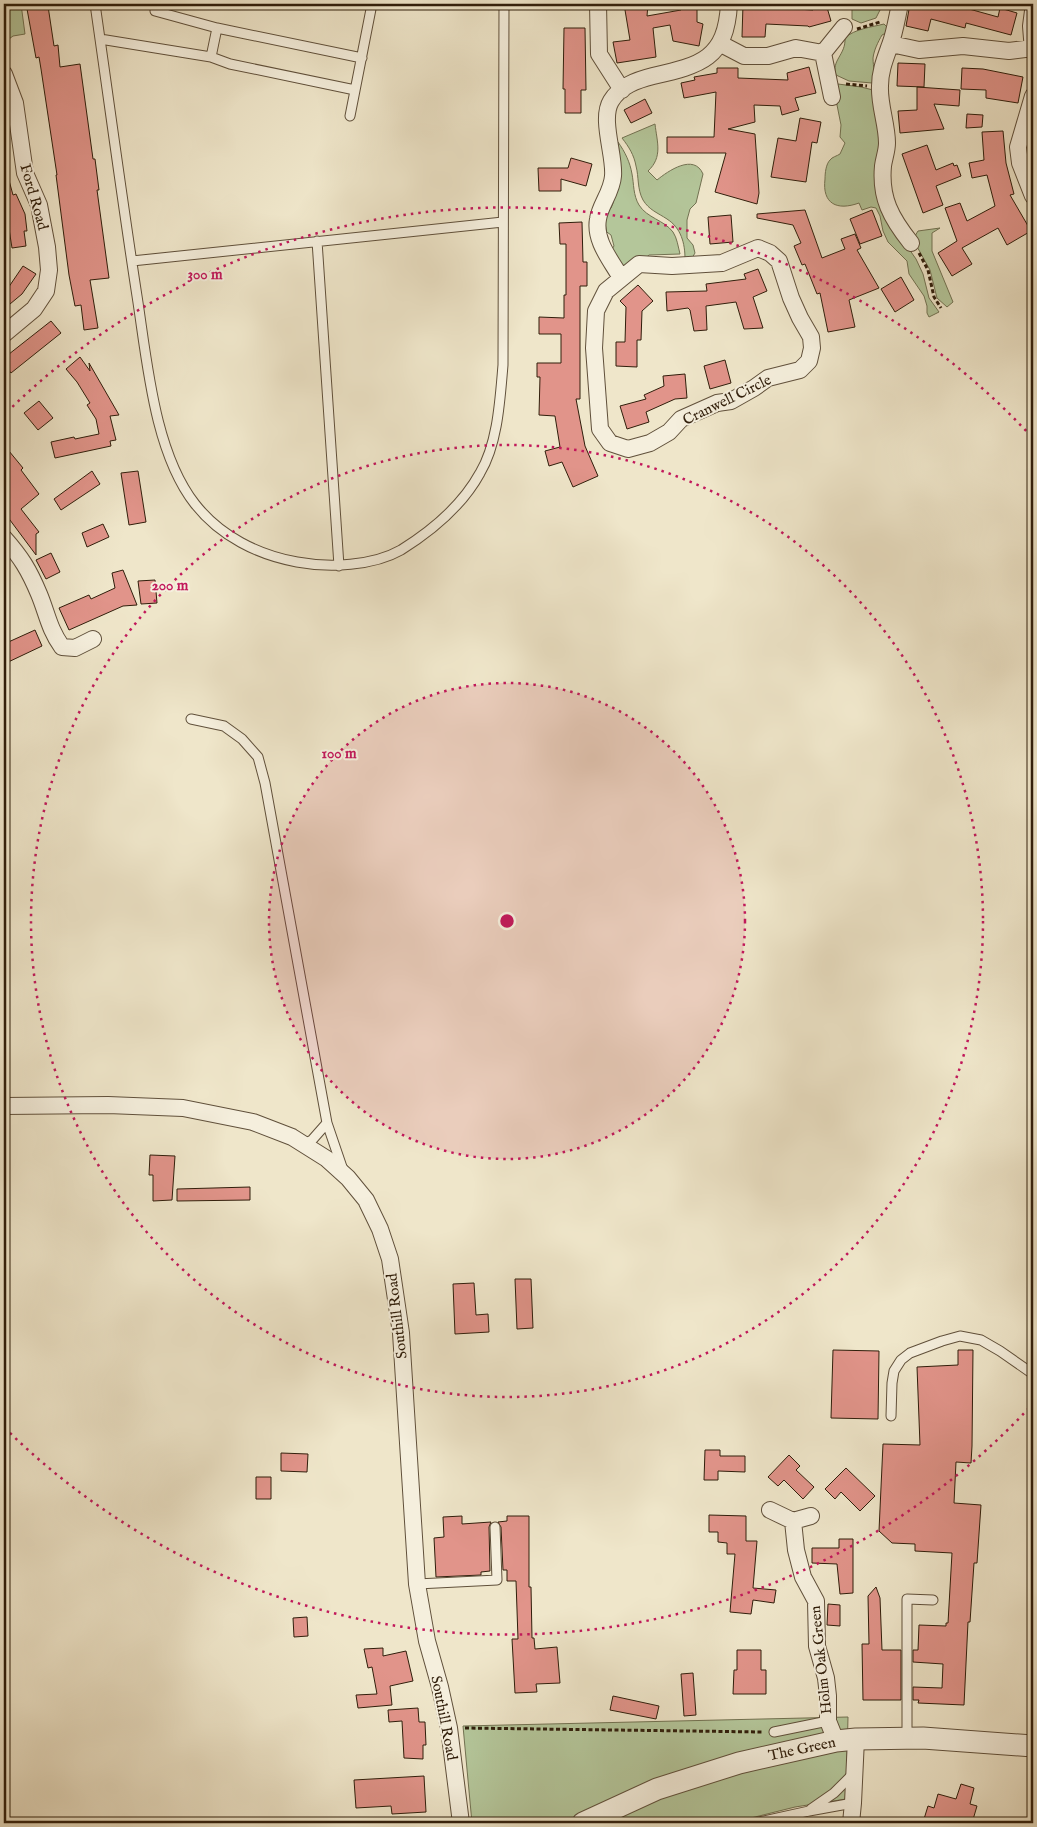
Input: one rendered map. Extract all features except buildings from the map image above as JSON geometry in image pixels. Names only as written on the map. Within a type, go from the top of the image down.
[{"type":"street","points":[[598,4],[599,54],[622,90]]},
{"type":"street","points":[[622,278],[599,242],[598,219],[613,177],[607,122],[611,102],[635,80],[701,62],[720,44],[729,13],[729,4]]},
{"type":"street","points":[[900,4],[891,44],[882,66],[880,88],[888,146],[883,164],[882,180],[887,206],[897,226],[911,243]]},
{"type":"street","points":[[891,44],[919,50],[963,46],[1009,51],[1033,49],[1031,26],[1033,11]]},
{"type":"street","points":[[822,53],[844,26]]},
{"type":"street","points":[[720,44],[744,56],[768,56],[796,48],[822,53]]},
{"type":"street","points":[[822,53],[832,97]]},
{"type":"street","name":"Ford Road","points":[[4,74],[15,103],[26,173],[39,205],[47,246],[49,270],[46,292],[34,309],[4,334]]},
{"type":"street","points":[[1033,96],[1018,147],[1020,163],[1033,196]]},
{"type":"street","name":"Cranwell Circle","points":[[758,248],[770,253],[779,261],[794,304],[811,337],[812,348],[809,361],[800,370],[768,378],[731,401],[717,403],[681,419],[670,432],[650,443],[628,449],[610,443],[600,429],[594,348],[596,311],[606,292],[622,278],[639,264],[702,265],[722,263],[758,248]]},
{"type":"street","points":[[4,538],[25,563],[53,634],[62,647],[75,648],[93,639]]},
{"type":"street","name":"Southill Road","points":[[4,1106],[182,1108],[253,1122],[292,1136],[326,1158],[345,1175],[366,1200],[380,1229],[390,1259],[401,1333],[418,1584],[427,1641],[449,1728],[461,1823]]},
{"type":"street","points":[[770,1510],[792,1521],[811,1516]]},
{"type":"street","name":"Holm Oak Green","points":[[792,1521],[796,1550],[803,1577],[816,1601],[817,1646],[826,1678],[828,1721],[846,1740]]},
{"type":"street","name":"The Green","points":[[583,1823],[657,1790],[730,1766],[846,1740],[922,1738],[1033,1746]]},
{"type":"street","points":[[846,1740],[855,1772],[851,1823]]},
{"type":"lane","points":[[95,4],[153,397],[162,434],[173,466],[194,503],[215,526],[236,540],[262,553],[312,565],[340,566],[372,560],[397,552],[441,522],[462,500],[481,472],[492,442],[499,407],[503,365],[504,4]]},
{"type":"lane","points":[[350,116],[372,4]]},
{"type":"lane","points":[[155,11],[217,28],[362,58]]},
{"type":"lane","points":[[211,57],[217,28]]},
{"type":"lane","points":[[100,39],[211,57],[230,64],[355,90]]},
{"type":"lane","points":[[132,261],[503,222]]},
{"type":"lane","points":[[317,241],[340,566]]},
{"type":"lane","points":[[191,719],[224,726],[242,739],[258,757],[265,783],[326,1123],[345,1175]]},
{"type":"lane","points":[[304,1144],[312,1140],[326,1123]]},
{"type":"lane","points":[[891,1416],[894,1371],[901,1360],[910,1353],[942,1341],[960,1336],[981,1340],[1033,1374]]},
{"type":"lane","points":[[418,1584],[497,1580],[495,1527]]},
{"type":"lane","points":[[907,1738],[907,1599],[933,1600]]},
{"type":"lane","points":[[774,1732],[828,1721]]},
{"type":"lane","points":[[809,1811],[834,1792],[855,1772]]},
{"type":"lane","points":[[754,1823],[853,1803]]},
{"type":"path","points":[[844,26],[851,30],[882,22],[884,15]]},
{"type":"path","points":[[828,79],[850,85],[880,88]]},
{"type":"path","points":[[911,243],[920,254],[928,270],[934,297],[941,308]]},
{"type":"path","points":[[449,1728],[774,1732]]},
{"type":"green space","points":[[4,4],[21,4],[25,34],[13,36],[9,39],[4,33]]},
{"type":"green space","points":[[852,4],[883,4],[876,18],[861,23],[852,19]]},
{"type":"green space","points":[[884,24],[887,27],[886,33],[882,35],[876,46],[873,58],[874,74],[872,83],[849,81],[836,75],[835,65],[845,44],[845,38],[858,30]]},
{"type":"green space","points":[[838,84],[873,90],[895,229],[916,259],[923,274],[929,298],[939,312],[929,317],[924,296],[909,274],[907,261],[888,242],[876,208],[871,207],[862,210],[859,203],[838,206],[829,200],[826,194],[826,169],[832,158],[840,154],[845,143],[840,137],[841,125],[834,90]]},
{"type":"green space","points":[[655,124],[658,149],[656,160],[648,171],[657,180],[668,172],[687,164],[699,168],[703,174],[696,203],[690,209],[687,220],[687,238],[693,245],[695,253],[692,258],[685,259],[683,242],[676,227],[651,209],[643,200],[634,158],[622,138]]},
{"type":"green space","points":[[618,142],[630,165],[639,205],[646,213],[673,232],[680,254],[649,255],[642,261],[626,266],[622,265],[610,252],[614,246],[611,235],[604,230],[607,211],[613,203],[621,170]]},
{"type":"green space","points":[[940,228],[932,233],[932,251],[953,302],[947,307],[937,298],[930,270],[915,243],[915,236],[918,231]]},
{"type":"green space","points":[[848,1717],[846,1799],[795,1807],[731,1823],[472,1823],[463,1726]]}]
